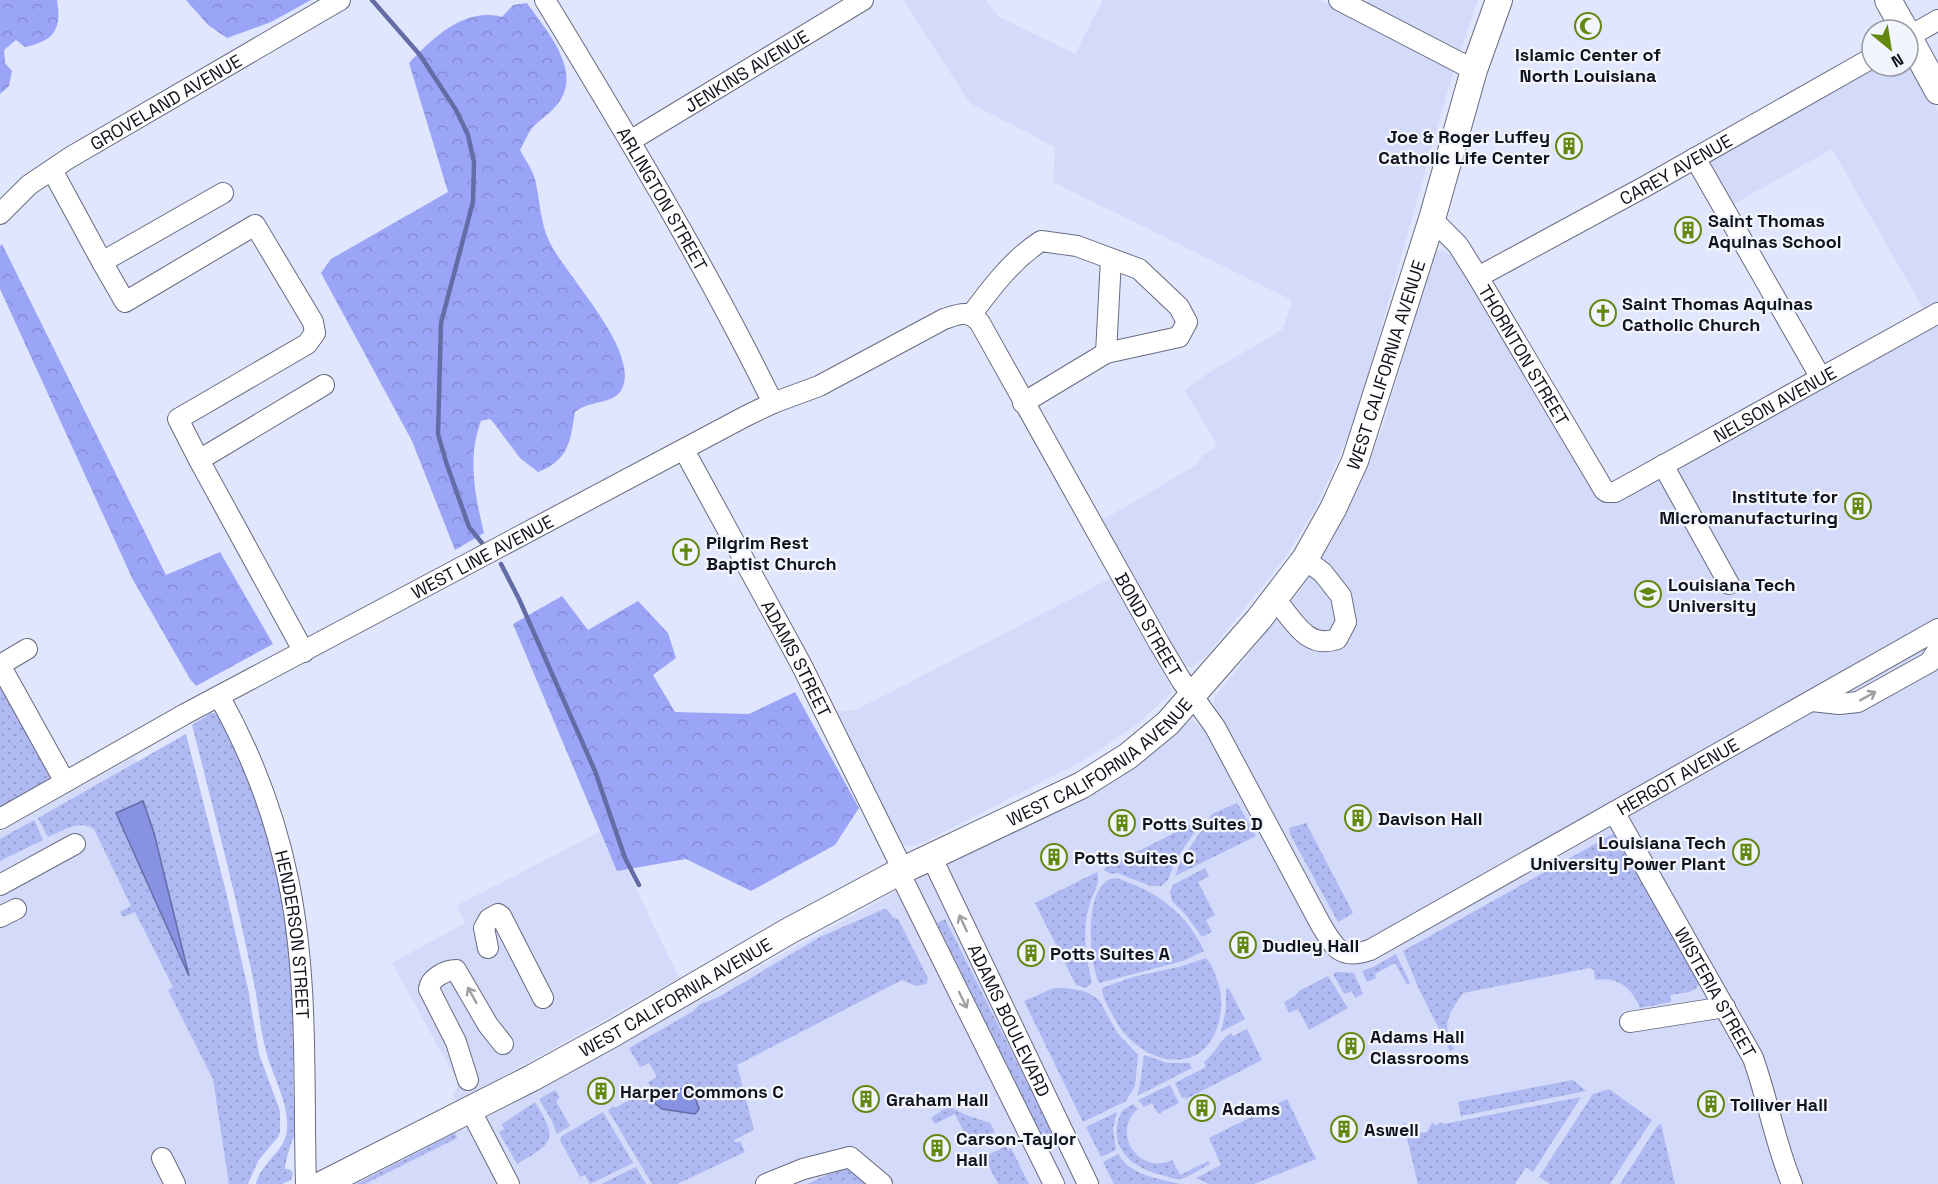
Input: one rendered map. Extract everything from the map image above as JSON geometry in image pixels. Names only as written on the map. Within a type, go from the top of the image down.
[{"type":"main road","name":"WEST CALIFORNIA AVENUE","points":[[323,1184],[471,1110],[614,1033],[787,932],[901,871],[1082,784],[1128,756],[1168,723],[1275,599],[1305,559],[1333,509],[1355,461],[1432,219],[1474,70],[1498,0]]},
{"type":"main road","points":[[1888,0],[1898,18]]},
{"type":"main road","points":[[1920,59],[1938,91]]},
{"type":"street","name":"GROVELAND AVENUE","points":[[0,214],[29,185],[52,170],[340,0]]},
{"type":"street","name":"ARLINGTON STREET","points":[[545,0],[630,141],[735,326],[773,403]]},
{"type":"street","name":"JENKINS AVENUE","points":[[630,141],[863,0]]},
{"type":"street","points":[[1339,0],[1474,70]]},
{"type":"street","points":[[1920,30],[1938,20]]},
{"type":"street","name":"CAREY AVENUE","points":[[1478,277],[1860,65]]},
{"type":"street","points":[[1695,158],[1821,378]]},
{"type":"street","points":[[52,170],[125,302],[255,225],[313,322],[315,333],[306,344],[178,419],[304,652]]},
{"type":"street","points":[[102,262],[223,193]]},
{"type":"street","name":"THORNTON STREET","points":[[1432,219],[1458,245],[1604,490],[1611,493]]},
{"type":"street","points":[[971,315],[1025,251],[1041,241],[1077,246],[1139,269],[1179,307],[1187,322],[1179,337],[1107,353],[1023,403]]},
{"type":"street","points":[[1107,353],[1111,259]]},
{"type":"street","name":"WEST LINE AVENUE","points":[[0,819],[219,696],[773,403],[819,386],[944,320],[963,312],[971,315]]},
{"type":"street","name":"NELSON AVENUE","points":[[1611,493],[1938,313]]},
{"type":"street","name":"BOND STREET","points":[[971,315],[980,323],[1159,643],[1226,745],[1333,946],[1341,952],[1353,954]]},
{"type":"street","points":[[199,460],[324,385]]},
{"type":"street","name":"ADAMS STREET","points":[[684,450],[801,664],[901,871]]},
{"type":"street","points":[[1663,465],[1729,584]]},
{"type":"street","points":[[1275,599],[1312,640],[1326,643],[1337,639],[1346,622],[1341,596],[1323,573],[1305,559]]},
{"type":"street","name":"HERGOT AVENUE","points":[[1353,954],[1370,950],[1938,629]]},
{"type":"street","points":[[1812,701],[1839,704],[1858,702],[1930,662],[1938,649]]},
{"type":"street","points":[[27,650],[0,665],[65,782]]},
{"type":"street","name":"HENDERSON STREET","points":[[219,696],[246,747],[275,831],[288,879],[298,945],[302,1010],[306,1184]]},
{"type":"street","name":"WISTERIA STREET","points":[[1614,812],[1753,1058],[1792,1184]]},
{"type":"street","points":[[0,885],[75,844]]},
{"type":"street","name":"ADAMS BOULEVARD","points":[[931,856],[1088,1184]]},
{"type":"street","name":"ADAMS BOULEVARD","points":[[901,871],[1054,1184]]},
{"type":"street","points":[[488,948],[484,928],[492,917],[498,914],[543,998]]},
{"type":"street","points":[[468,1080],[456,1042],[429,989],[432,980],[452,969],[456,970],[488,1025],[503,1044]]},
{"type":"street","points":[[1630,1022],[1725,1007]]},
{"type":"street","points":[[471,1110],[509,1184]]},
{"type":"street","points":[[1779,1184],[1780,1151]]},
{"type":"street","points":[[766,1184],[803,1169],[850,1157],[882,1184]]},
{"type":"street","points":[[162,1158],[175,1184]]},
{"type":"shaded area","points":[[903,0],[986,0],[998,16],[1075,54],[1103,0],[1319,0],[1361,21],[1369,0],[1478,0],[1452,76],[1365,385],[1349,433],[1316,507],[1281,563],[1207,655],[1191,668],[1182,664],[1101,521],[1196,465],[1203,455],[1217,446],[1185,390],[1205,375],[1283,329],[1292,300],[1053,182],[1055,147],[970,103]]},
{"type":"shaded area","name":"Louisiana Tech University","points":[[1860,73],[1860,78],[1919,78],[1938,111],[1938,1184],[356,1184],[492,1115],[954,859],[1131,767],[1192,720],[1205,731],[1210,740],[1227,731],[1214,706],[1214,698],[1297,594],[1319,563],[1344,518],[1382,429],[1435,251],[1445,251],[1453,257],[1605,504],[1932,324],[1832,149],[1730,206],[1708,167],[1708,161]]},
{"type":"shaded area","points":[[1111,578],[1168,682],[1172,691],[1170,694],[1136,725],[1083,761],[924,842],[912,846],[904,845],[897,837],[836,711],[856,710]]},
{"type":"shaded area","points":[[0,674],[52,772],[49,779],[0,807]]},
{"type":"shaded area","points":[[211,713],[216,713],[223,723],[244,766],[276,861],[284,903],[291,969],[295,1135],[288,1152],[285,1169],[291,1170],[293,1174],[291,1180],[282,1184],[256,1184],[263,1169],[282,1145],[287,1130],[287,1119],[265,1047],[254,983],[224,850],[192,725]]},
{"type":"shaded area","points":[[186,734],[227,896],[248,989],[259,1054],[280,1111],[278,1137],[258,1161],[248,1184],[229,1184],[213,1079],[168,990],[173,987],[135,912],[123,917],[120,912],[131,906],[94,829],[82,825],[65,829],[48,837],[38,818]]},
{"type":"shaded area","points":[[134,757],[169,821],[236,1184],[0,1184],[0,832]]},
{"type":"shaded area","points":[[143,801],[154,833],[189,976],[116,813]]},
{"type":"shaded area","points":[[1237,803],[1256,836],[1175,876],[1181,861],[1212,814]]},
{"type":"shaded area","points":[[34,820],[43,840],[0,861],[0,839]]},
{"type":"shaded area","points":[[1198,821],[1200,824],[1175,861],[1168,880],[1161,886],[1151,886],[1117,873],[1110,874],[1103,869]]},
{"type":"shaded area","points":[[1306,823],[1353,913],[1338,922],[1290,834],[1289,828]]},
{"type":"shaded area","points":[[607,828],[679,978],[457,1102],[453,1095],[457,1081],[392,963],[465,923],[456,906]]},
{"type":"shaded area","points":[[1613,834],[1618,838],[1699,983],[1696,989],[1670,995],[1671,1002],[1640,1008],[1633,995],[1623,985],[1611,980],[1595,980],[1594,970],[1590,968],[1463,993],[1448,1020],[1448,1033],[1454,1049],[1450,1051],[1403,951]]},
{"type":"shaded area","points":[[1205,868],[1209,876],[1198,882],[1215,915],[1206,920],[1212,932],[1202,937],[1172,901],[1170,892],[1173,885]]},
{"type":"shaded area","points":[[1097,872],[1097,884],[1087,913],[1085,933],[1092,983],[1086,988],[1076,985],[1035,903]]},
{"type":"shaded area","points":[[1116,878],[1144,889],[1179,914],[1189,925],[1204,951],[1183,961],[1099,983],[1095,973],[1091,941],[1093,907],[1098,892],[1105,882]]},
{"type":"shaded area","points":[[884,909],[888,910],[892,917],[898,919],[928,978],[926,984],[916,986],[902,980],[737,1065],[754,1130],[734,1140],[735,1143],[740,1141],[745,1152],[677,1184],[652,1184],[608,1110],[638,1095],[637,1093],[650,1086],[648,1082],[657,1077],[649,1063],[640,1067],[629,1048],[692,1012],[700,1004],[717,998],[820,937]]},
{"type":"shaded area","points":[[945,919],[1051,1130],[1052,1135],[1049,1139],[1041,1135],[937,923]]},
{"type":"shaded area","points":[[1396,954],[1410,983],[1407,985],[1395,963],[1375,974],[1376,978],[1367,982],[1362,971]]},
{"type":"shaded area","points":[[1206,958],[1216,976],[1220,992],[1221,1013],[1215,1034],[1203,1050],[1194,1056],[1171,1060],[1149,1053],[1130,1039],[1109,1009],[1102,988],[1133,977],[1183,966]]},
{"type":"shaded area","points":[[1336,972],[1354,973],[1363,994],[1355,998],[1352,991],[1346,994],[1343,992],[1333,974]]},
{"type":"shaded area","points":[[1328,976],[1348,1008],[1309,1030],[1298,1009],[1289,1013],[1284,1002],[1299,991]]},
{"type":"shaded area","points":[[1054,988],[1084,991],[1094,996],[1099,1000],[1118,1034],[1138,1055],[1135,1086],[1126,1101],[1083,1122],[1024,1001]]},
{"type":"shaded area","points":[[1226,988],[1229,989],[1245,1019],[1221,1032],[1226,1009]]},
{"type":"shaded area","points":[[1247,1029],[1262,1060],[1186,1099],[1182,1098],[1175,1083],[1206,1067],[1204,1062],[1231,1033],[1233,1036]]},
{"type":"shaded area","points":[[1144,1055],[1168,1063],[1189,1063],[1192,1068],[1137,1096]]},
{"type":"shaded area","points":[[1573,1080],[1586,1091],[1461,1116],[1458,1102]]},
{"type":"shaded area","points":[[1170,1085],[1179,1103],[1158,1114],[1152,1103],[1144,1107],[1138,1100]]},
{"type":"shaded area","points":[[692,1088],[699,1109],[695,1114],[662,1109],[653,1102],[654,1094]]},
{"type":"shaded area","points":[[1609,1089],[1652,1120],[1610,1184],[1550,1184],[1539,1177],[1593,1094]]},
{"type":"shaded area","points":[[555,1090],[560,1098],[557,1103],[570,1126],[557,1134],[539,1099]]},
{"type":"shaded area","points":[[1581,1097],[1533,1172],[1526,1167],[1515,1184],[1418,1184],[1403,1122],[1417,1133],[1427,1132],[1432,1123],[1437,1126],[1440,1122],[1444,1124]]},
{"type":"shaded area","points":[[1287,1099],[1316,1159],[1254,1184],[1209,1184],[1196,1178],[1221,1165],[1209,1138]]},
{"type":"shaded area","points":[[535,1102],[547,1125],[548,1139],[538,1151],[517,1164],[499,1132],[504,1129],[502,1124]]},
{"type":"shaded area","points":[[1133,1104],[1138,1109],[1130,1118],[1127,1129],[1128,1139],[1132,1149],[1139,1157],[1149,1162],[1160,1163],[1172,1160],[1180,1175],[1208,1161],[1210,1164],[1178,1179],[1150,1172],[1131,1160],[1119,1144],[1117,1134],[1122,1111]]},
{"type":"shaded area","points":[[948,1106],[990,1123],[995,1132],[970,1144],[955,1114],[935,1124],[931,1118]]},
{"type":"shaded area","points":[[603,1112],[633,1163],[590,1184],[585,1175],[580,1177],[560,1140],[562,1136]]},
{"type":"shaded area","points":[[1117,1112],[1113,1128],[1116,1150],[1101,1157],[1086,1127]]},
{"type":"shaded area","points":[[1661,1124],[1675,1184],[1620,1184],[1658,1125]]},
{"type":"shaded area","points":[[455,1133],[457,1138],[365,1184],[356,1184]]},
{"type":"shaded area","points":[[1006,1146],[1008,1150],[1011,1148],[1029,1184],[998,1184],[984,1157]]},
{"type":"shaded area","points":[[1118,1154],[1137,1172],[1180,1184],[1114,1184],[1103,1162]]},
{"type":"shaded area","points":[[636,1167],[646,1184],[601,1184]]},
{"type":"shaded area","points":[[844,1167],[853,1169],[873,1184],[807,1184]]},
{"type":"green space","points":[[0,0],[57,0],[58,19],[54,32],[43,41],[25,47],[16,40],[4,50],[5,63],[12,71],[9,86],[0,94]]},
{"type":"green space","points":[[186,0],[311,0],[271,22],[227,38],[208,25]]},
{"type":"green space","points":[[527,3],[558,49],[566,74],[566,87],[558,103],[532,128],[520,150],[535,179],[549,241],[609,330],[623,362],[625,376],[622,389],[613,398],[575,412],[569,441],[562,456],[538,472],[520,458],[490,419],[481,421],[473,463],[475,491],[484,533],[455,550],[412,441],[321,273],[331,259],[448,192],[409,63],[450,27],[475,16],[502,17],[513,5]]},
{"type":"green space","points":[[2,244],[166,575],[220,552],[273,644],[196,686],[190,679],[133,580],[0,289],[0,246]]},
{"type":"green space","points":[[562,596],[588,630],[638,601],[668,633],[676,658],[653,675],[675,712],[749,714],[795,692],[859,808],[835,845],[751,891],[686,859],[617,871],[513,624]]},
{"type":"waterway","points":[[372,0],[420,55],[456,110],[468,135],[474,162],[473,202],[441,323],[438,434],[469,527],[482,543]]},
{"type":"waterway","points":[[501,564],[519,599],[595,771],[625,858],[639,885]]},
{"type":"place","name":"Islamic Center of North Louisiana","points":[[1588,26]]},
{"type":"place","name":"Joe & Roger Luffey Catholic Life Center","points":[[1569,146]]},
{"type":"place","name":"Saint Thomas Aquinas School","points":[[1688,230]]},
{"type":"place","name":"Saint Thomas Aquinas Catholic Church","points":[[1603,313]]},
{"type":"place","name":"Institute for Micromanufacturing","points":[[1858,506]]},
{"type":"place","name":"Pilgrim Rest Baptist Church","points":[[686,552]]},
{"type":"place","name":"Louisiana Tech University","points":[[1648,594]]},
{"type":"place","name":"Davison Hall","points":[[1358,818]]},
{"type":"place","name":"Potts Suites D","points":[[1122,823]]},
{"type":"place","name":"Louisiana Tech University Power Plant","points":[[1746,852]]},
{"type":"place","name":"Potts Suites C","points":[[1054,857]]},
{"type":"place","name":"Dudley Hall","points":[[1243,945]]},
{"type":"place","name":"Potts Suites A","points":[[1031,953]]},
{"type":"place","name":"Adams Hall Classrooms","points":[[1351,1046]]},
{"type":"place","name":"Harper Commons C","points":[[601,1091]]},
{"type":"place","name":"Graham Hall","points":[[866,1099]]},
{"type":"place","name":"Tolliver Hall","points":[[1711,1104]]},
{"type":"place","name":"Adams","points":[[1202,1108]]},
{"type":"place","name":"Aswell","points":[[1344,1129]]},
{"type":"place","name":"Carson-Taylor Hall","points":[[937,1148]]}]
